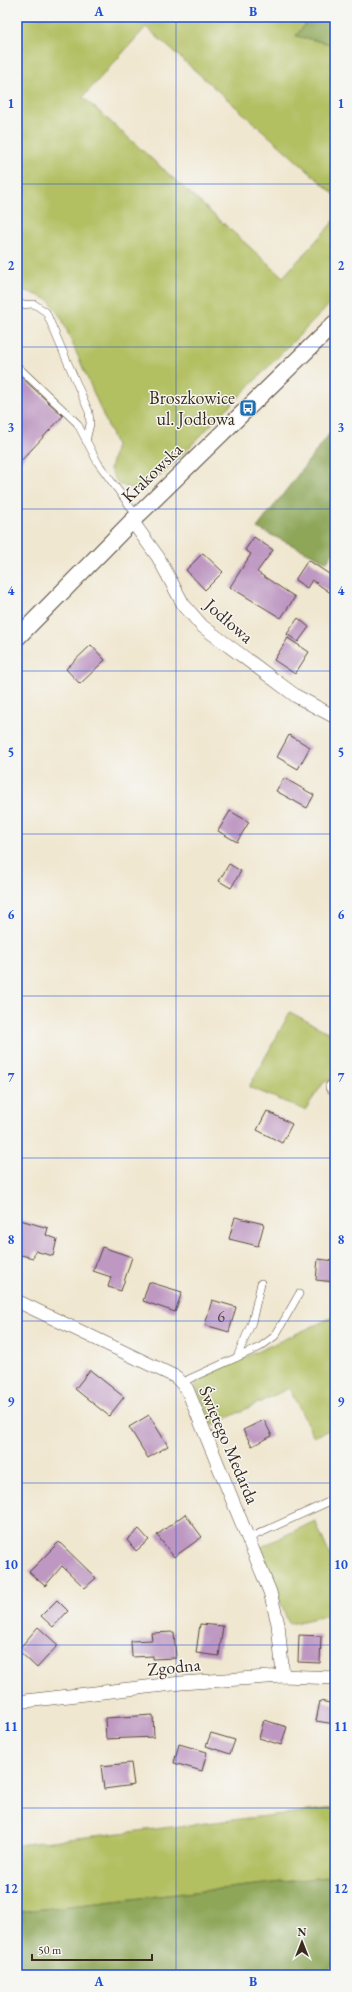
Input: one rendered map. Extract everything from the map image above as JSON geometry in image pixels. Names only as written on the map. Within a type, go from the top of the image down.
[{"type":"street","name":"Krakowska","points":[[17,638],[134,518],[335,323]]},
{"type":"street","name":"Jodłowa","points":[[134,518],[158,557],[182,604],[202,626],[296,696],[335,717]]},
{"type":"street","name":"Świętego Medarda","points":[[17,1301],[176,1378],[187,1389],[270,1592],[278,1624],[283,1676]]},
{"type":"street","name":"Zgodna","points":[[17,1702],[181,1683],[283,1676],[335,1678]]},
{"type":"lane","points":[[17,305],[34,304],[46,312],[89,412],[90,424],[86,441]]},
{"type":"lane","points":[[17,366],[77,423],[98,463],[134,518]]},
{"type":"lane","points":[[238,1357],[252,1322],[261,1283]]},
{"type":"lane","points":[[182,1384],[189,1378],[260,1347],[274,1336],[299,1294]]},
{"type":"lane","points":[[249,1538],[335,1499]]},
{"type":"green space","points":[[17,17],[310,17],[296,36],[335,45],[335,195],[146,27],[83,97],[283,277],[335,220],[335,299],[162,475],[136,490],[118,484],[110,469],[116,445],[62,319],[49,300],[27,291],[17,292]]},
{"type":"green space","points":[[310,17],[335,17],[335,45],[296,36]]},
{"type":"green space","points":[[330,433],[335,436],[335,550],[327,562],[257,528]]},
{"type":"green space","points":[[290,1012],[335,1036],[335,1080],[324,1082],[305,1110],[249,1087]]},
{"type":"green space","points":[[335,1316],[335,1427],[314,1437],[289,1388],[213,1425],[193,1381]]},
{"type":"green space","points":[[315,1521],[335,1567],[335,1614],[289,1624],[259,1548]]},
{"type":"green space","points":[[335,1808],[335,1876],[17,1912],[17,1845]]},
{"type":"green space","points":[[335,1876],[335,1963],[324,1975],[17,1975],[17,1912]]},
{"type":"building","points":[[17,373],[63,416],[17,465]]},
{"type":"building","points":[[254,537],[273,550],[257,572],[295,597],[281,618],[230,587],[251,554],[245,550]]},
{"type":"building","points":[[203,553],[223,572],[205,590],[186,570]]},
{"type":"building","points":[[308,560],[335,578],[335,596],[312,580],[307,588],[295,580]]},
{"type":"building","points":[[298,618],[309,627],[298,642],[287,634]]},
{"type":"building","points":[[288,638],[309,652],[295,674],[274,660]]},
{"type":"building","points":[[91,645],[105,660],[80,684],[66,669]]},
{"type":"building","points":[[289,735],[310,747],[298,769],[277,757]]},
{"type":"building","points":[[284,778],[314,795],[307,808],[276,791]]},
{"type":"building","points":[[230,811],[249,822],[237,842],[218,831]]},
{"type":"building","points":[[229,864],[241,871],[231,888],[219,881]]},
{"type":"building","points":[[267,1111],[292,1124],[282,1143],[257,1130]]},
{"type":"building","points":[[235,1217],[264,1224],[258,1246],[229,1239]]},
{"type":"building","points":[[17,1219],[48,1228],[46,1235],[57,1239],[53,1256],[35,1251],[33,1258],[17,1254]]},
{"type":"building","points":[[102,1247],[132,1257],[121,1291],[108,1287],[111,1277],[93,1271]]},
{"type":"building","points":[[318,1259],[335,1261],[335,1282],[316,1280]]},
{"type":"building","points":[[149,1282],[182,1292],[175,1312],[143,1301]]},
{"type":"building","points":[[212,1300],[236,1307],[229,1332],[205,1325]]},
{"type":"building","points":[[90,1370],[124,1397],[109,1416],[75,1389]]},
{"type":"building","points":[[149,1415],[168,1446],[148,1458],[129,1427]]},
{"type":"building","points":[[264,1420],[272,1436],[252,1446],[243,1430]]},
{"type":"building","points":[[185,1514],[202,1537],[174,1557],[157,1535]]},
{"type":"building","points":[[139,1529],[149,1540],[136,1551],[127,1540]]},
{"type":"building","points":[[59,1542],[96,1578],[85,1588],[62,1566],[45,1586],[29,1572]]},
{"type":"building","points":[[57,1600],[68,1611],[53,1627],[41,1616]]},
{"type":"building","points":[[200,1624],[223,1626],[219,1656],[196,1653]]},
{"type":"building","points":[[38,1627],[58,1645],[37,1668],[18,1650]]},
{"type":"building","points":[[174,1632],[176,1658],[153,1659],[153,1656],[132,1657],[131,1641],[152,1640],[151,1633]]},
{"type":"building","points":[[299,1635],[321,1636],[320,1663],[298,1662]]},
{"type":"building","points":[[320,1701],[335,1704],[335,1724],[316,1721]]},
{"type":"building","points":[[153,1715],[154,1737],[106,1739],[105,1718]]},
{"type":"building","points":[[264,1720],[287,1727],[281,1745],[259,1738]]},
{"type":"building","points":[[211,1733],[235,1740],[230,1754],[206,1746]]},
{"type":"building","points":[[179,1744],[207,1752],[202,1771],[174,1763]]},
{"type":"building","points":[[131,1763],[134,1785],[104,1789],[101,1766]]},
{"type":"place","name":"Broszkowice ul. Jodłowa","points":[[248,408]]}]
